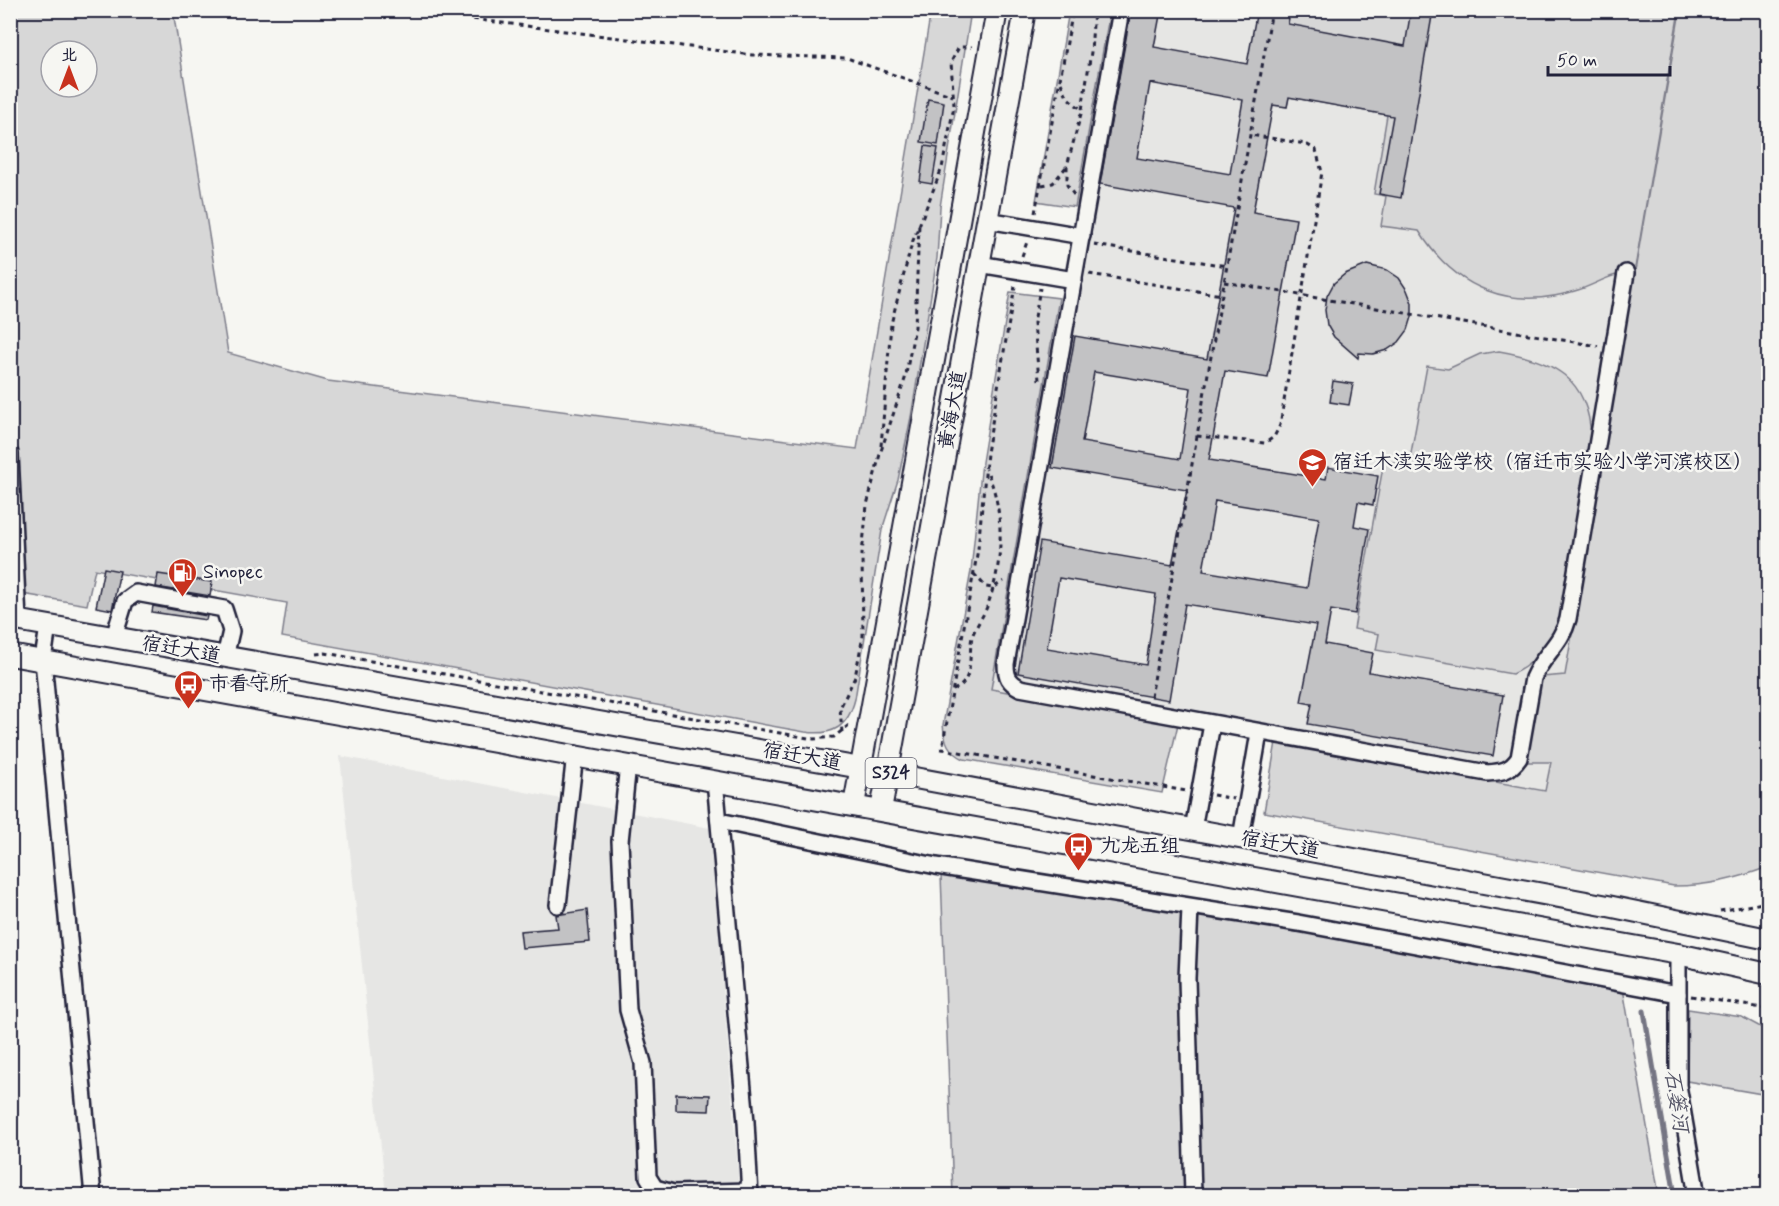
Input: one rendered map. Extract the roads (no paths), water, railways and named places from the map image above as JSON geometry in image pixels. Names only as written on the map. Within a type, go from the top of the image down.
[{"type":"main road","name":"黄海大道","points":[[854,805],[997,10]]},
{"type":"main road","name":"黄海大道","points":[[881,810],[1025,10]]},
{"type":"main road","name":"宿迁大道","points":[[14,620],[888,772],[1608,906],[1768,939]]},
{"type":"main road","name":"宿迁大道","points":[[10,655],[575,754],[1339,895],[1678,954],[1768,974]]},
{"type":"street","points":[[1122,10],[1006,675],[1011,683],[1034,693],[1487,773],[1512,768],[1519,758],[1533,678],[1538,667],[1560,641],[1568,619],[1626,273]]},
{"type":"street","points":[[987,220],[1081,239]]},
{"type":"street","points":[[980,264],[1042,275],[1075,276]]},
{"type":"street","points":[[10,454],[14,620]]},
{"type":"street","points":[[114,637],[125,601],[136,593],[224,609],[231,631],[225,657]]},
{"type":"street","points":[[48,626],[43,660],[93,1196]]},
{"type":"street","points":[[1193,829],[1212,724]]},
{"type":"street","points":[[1241,838],[1259,733]]},
{"type":"street","points":[[558,905],[575,754]]},
{"type":"street","points":[[628,764],[620,841],[627,999],[633,1033],[643,1063],[648,1177],[655,1188],[673,1193],[750,1193],[747,1122],[715,780]]},
{"type":"street","points":[[719,821],[936,866],[1190,908],[1298,923],[1678,994]]},
{"type":"street","points":[[1190,908],[1186,978],[1193,1196]]},
{"type":"street","points":[[1678,954],[1678,1084],[1697,1196]]},
{"type":"waterway","name":"石篓河","points":[[1644,1011],[1675,1196]]},
{"type":"place","name":"宿迁木渎实验学校（宿迁市实验小学河滨校区）","points":[[1312,488]]},
{"type":"place","name":"Sinopec","points":[[182,598]]},
{"type":"place","name":"市看守所","points":[[188,710]]},
{"type":"place","name":"九龙五组","points":[[1079,872]]}]
